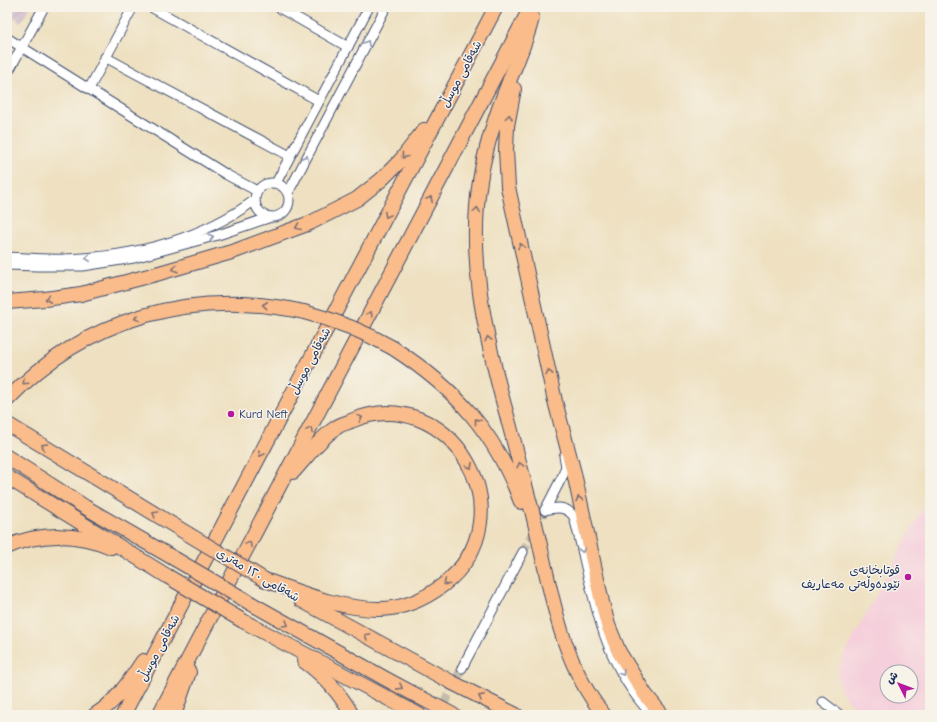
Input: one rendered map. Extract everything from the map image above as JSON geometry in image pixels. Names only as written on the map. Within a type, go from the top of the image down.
[{"type":"highway","name":"شەقامی موسڵ","points":[[123,715],[496,7]]},
{"type":"highway","points":[[532,7],[530,27],[524,46],[492,128],[479,188],[476,218],[476,253],[479,289],[486,332],[542,552],[555,615],[572,662],[592,700],[604,715]]},
{"type":"highway","points":[[159,715],[532,7]]},
{"type":"highway","points":[[7,302],[80,294],[156,274],[228,253],[310,223],[357,200],[393,168],[414,142],[426,126],[478,41]]},
{"type":"highway","points":[[524,46],[507,126],[506,150],[508,187],[557,408],[574,473],[608,625],[619,652],[627,666],[645,694],[662,715]]},
{"type":"highway","points":[[7,400],[36,372],[64,351],[102,331],[140,317],[182,307],[221,303],[248,303],[271,305],[326,318],[349,326],[393,348],[434,377],[455,396],[484,430],[500,454],[514,482],[548,584]]},
{"type":"highway","points":[[265,580],[314,597],[346,605],[378,609],[405,605],[430,594],[451,578],[465,562],[471,552],[480,525],[481,516],[479,488],[474,474],[461,452],[442,433],[429,424],[414,417],[374,414],[338,426],[317,446],[279,488]]},
{"type":"highway","name":"شەقامی ١٢٠ مەتری","points":[[7,424],[265,580],[416,663],[516,715]]},
{"type":"highway","points":[[7,457],[86,507],[252,604],[379,676],[453,715]]},
{"type":"highway","points":[[7,477],[93,529],[166,576],[243,621],[419,715]]},
{"type":"highway","points":[[7,547],[35,538],[50,536],[74,537],[109,546],[150,566]]},
{"type":"highway","points":[[95,715],[106,708],[122,692],[180,607]]},
{"type":"highway","points":[[174,715],[208,621]]},
{"type":"highway","points":[[263,632],[303,660],[324,677],[334,687],[352,715]]},
{"type":"street","points":[[7,74],[44,7]]},
{"type":"street","points":[[89,89],[133,7]]},
{"type":"street","points":[[151,7],[319,101]]},
{"type":"street","points":[[278,7],[348,47]]},
{"type":"street","points":[[276,183],[368,7]]},
{"type":"street","points":[[288,193],[386,7]]},
{"type":"street","points":[[7,38],[227,175],[258,191]]},
{"type":"street","points":[[105,57],[290,156]]},
{"type":"street","points":[[7,257],[64,259],[108,256],[177,240],[214,225],[239,212],[255,200],[258,191],[266,184],[276,183],[285,188],[290,199],[286,210],[282,214],[218,235],[134,258],[83,266],[7,265]]},
{"type":"street","points":[[255,200],[258,210],[270,217]]},
{"type":"street","points":[[557,408],[566,466],[545,510],[561,508],[567,509],[574,517],[592,596],[603,634],[629,685],[652,715]]},
{"type":"street","points":[[462,668],[522,552]]},
{"type":"street","points":[[823,702],[840,715]]},
{"type":"shaded area","points":[[7,7],[30,7],[21,22],[7,13]]},
{"type":"shaded area","name":"قوتابخانەی نێودەوڵەتی مەعاریف","points":[[930,494],[930,715],[871,715],[855,707],[846,699],[838,681],[838,671],[841,661]]},
{"type":"tunnel","points":[[523,552],[545,510]]},
{"type":"tunnel","points":[[438,715],[462,668]]},
{"type":"place","name":"Kurd Neft","points":[[231,414]]},
{"type":"place","name":"قوتابخانەی نێودەوڵەتی مەعاریف","points":[[908,577]]}]
